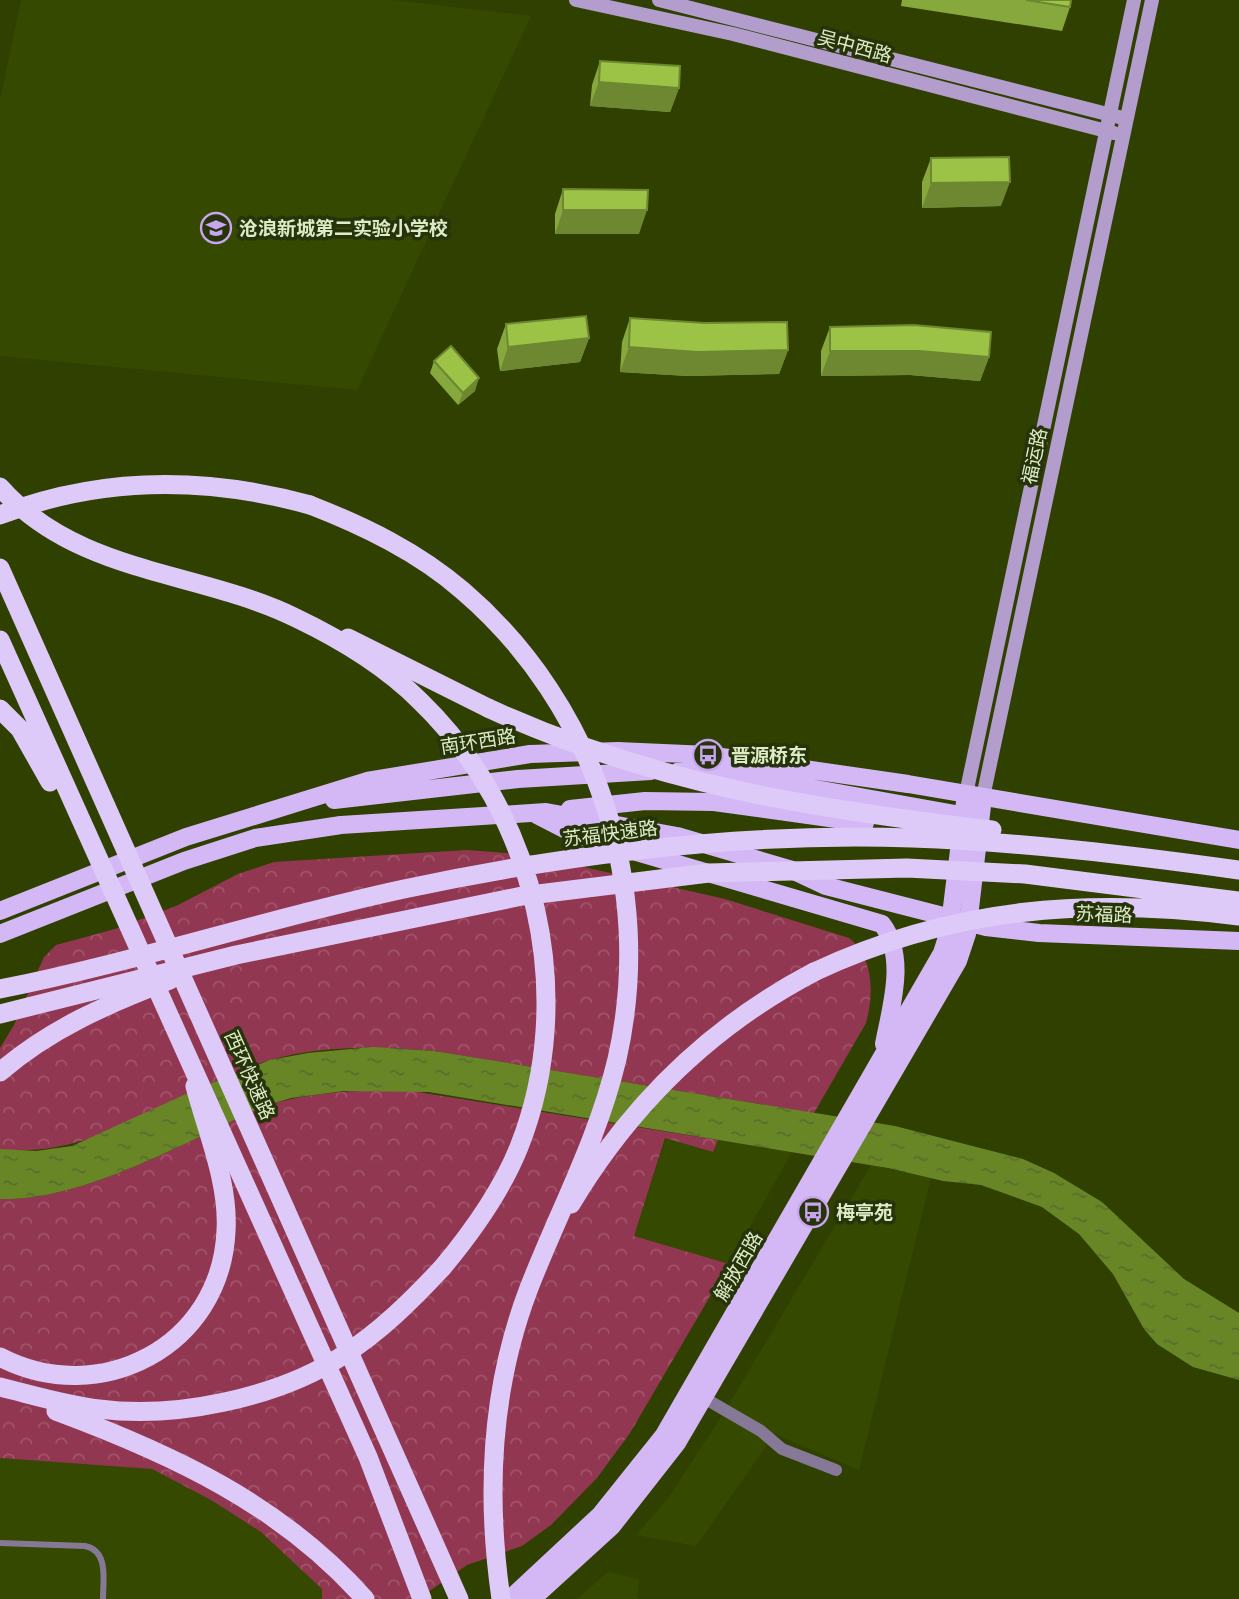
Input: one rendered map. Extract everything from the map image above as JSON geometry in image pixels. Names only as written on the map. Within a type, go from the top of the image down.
[{"type":"highway","points":[[0,515],[57,497],[130,484],[202,484],[285,498],[347,520],[421,560],[461,589],[527,657],[560,705],[592,767],[617,843],[628,915],[629,982],[617,1061],[597,1129],[519,1319],[497,1421],[493,1509],[517,1598]]},
{"type":"highway","points":[[0,488],[40,522],[92,553],[135,568],[251,598],[348,637],[535,729],[658,772],[807,806],[1095,842],[1230,869]]},
{"type":"highway","name":"西环快速路","points":[[0,568],[459,1599]]},
{"type":"highway","points":[[0,1388],[73,1405],[138,1411],[214,1404],[256,1394],[339,1358],[388,1322],[442,1268],[491,1203],[523,1136],[542,1060],[544,966],[539,922],[524,864],[496,801],[461,747],[419,699],[331,636],[251,598]]},
{"type":"highway","points":[[0,640],[368,1457],[422,1599]]},
{"type":"highway","points":[[0,709],[20,729],[32,747],[126,923]]},
{"type":"highway","name":"苏福快速路","points":[[0,987],[32,982],[406,888],[516,868],[706,845],[908,838],[1087,849],[1230,869]]},
{"type":"highway","points":[[0,1014],[236,955],[522,896],[709,873],[906,868],[977,871],[1025,874],[1239,901]]},
{"type":"highway","points":[[551,1238],[609,1144],[664,1081],[724,1028],[783,988],[832,963],[906,934],[979,918],[1023,912],[1097,906],[1149,906],[1239,916]]},
{"type":"highway","points":[[0,1072],[41,1039],[80,1017],[236,955]]},
{"type":"highway","points":[[0,1357],[49,1374],[71,1377],[110,1374],[139,1363],[172,1341],[203,1305],[217,1274],[225,1244],[226,1208],[187,1058]]},
{"type":"highway","points":[[0,1388],[125,1438],[231,1489],[306,1541],[365,1599]]},
{"type":"main road","name":"吴中西路","points":[[576,0],[733,34],[1124,135]]},
{"type":"main road","name":"吴中西路","points":[[659,0],[1127,119]]},
{"type":"main road","name":"福运路","points":[[950,918],[968,836],[1032,482],[1134,0]]},
{"type":"main road","name":"福运路","points":[[974,795],[1059,441],[1152,0]]},
{"type":"main road","name":"南环西路","points":[[0,911],[186,837],[367,781],[506,756],[606,751],[708,755],[974,795]]},
{"type":"main road","points":[[293,805],[518,779],[669,771],[737,775],[971,817]]},
{"type":"main road","points":[[974,795],[1161,829],[1239,840]]},
{"type":"main road","points":[[0,934],[184,861],[255,838],[341,825],[539,813],[645,801],[714,802],[968,836]]},
{"type":"main road","points":[[539,813],[677,836],[792,870],[826,886],[968,923]]},
{"type":"main road","points":[[539,813],[572,833],[882,924],[888,932],[895,967],[882,1058]]},
{"type":"main road","name":"福运路","points":[[968,836],[968,923]]},
{"type":"main road","name":"解放西路","points":[[862,1111],[882,1058],[942,953],[950,918]]},
{"type":"main road","name":"解放西路","points":[[517,1598],[589,1548],[632,1504],[677,1443],[698,1394],[829,1167],[958,961],[968,923]]},
{"type":"main road","name":"苏福路","points":[[968,923],[1029,932],[1239,941]]},
{"type":"street","points":[[698,1394],[761,1431],[782,1449],[836,1470]]},
{"type":"lane","points":[[0,1543],[85,1546],[96,1549],[102,1558],[103,1599]]},
{"type":"shaded area","name":"沧浪新城第二实验小学校","points":[[21,0],[392,0],[531,16],[357,390],[0,356],[0,100]]},
{"type":"shaded area","points":[[666,1138],[713,1152],[718,1140],[792,1152],[729,1264],[634,1236]]},
{"type":"shaded area","points":[[871,1165],[931,1178],[859,1470],[775,1434],[696,1546],[636,1535],[669,1497],[728,1406]]},
{"type":"shaded area","points":[[0,1458],[152,1469],[211,1500],[261,1532],[322,1589],[322,1599],[0,1599]]},
{"type":"shaded area","points":[[608,1572],[639,1579],[637,1599],[577,1599]]},
{"type":"green space","points":[[467,850],[531,855],[725,899],[849,938],[863,956],[870,977],[869,1012],[866,1023],[814,1113],[434,1051],[351,1048],[270,1060],[203,1087],[138,1119],[70,1144],[36,1150],[0,1149],[0,1048],[14,1025],[44,957],[56,945],[115,929],[176,906],[238,874],[274,862]]},
{"type":"green space","points":[[405,1090],[718,1140],[713,1152],[665,1138],[634,1236],[729,1264],[630,1433],[597,1478],[551,1525],[522,1546],[467,1565],[418,1599],[322,1599],[322,1589],[261,1532],[211,1500],[152,1469],[0,1458],[0,1199],[33,1197],[100,1180],[264,1106],[334,1093]]},
{"type":"water","points":[[373,1047],[434,1051],[895,1126],[1023,1159],[1054,1173],[1102,1202],[1184,1279],[1239,1313],[1239,1380],[1193,1367],[1157,1344],[1144,1329],[1113,1274],[1079,1234],[1042,1207],[981,1185],[943,1181],[888,1168],[429,1092],[344,1091],[291,1098],[264,1106],[100,1180],[33,1197],[0,1199],[0,1149],[36,1151],[72,1146],[199,1088],[270,1060],[308,1053]]},
{"type":"building","points":[[1026,0],[1071,0],[1070,7]]},
{"type":"building","points":[[600,61],[680,66],[679,88],[599,82]]},
{"type":"building","points":[[1009,157],[1010,182],[931,183],[931,158]]},
{"type":"building","points":[[563,189],[648,190],[647,210],[563,210]]},
{"type":"building","points":[[586,316],[589,338],[508,347],[506,324]]},
{"type":"building","points":[[630,318],[704,323],[787,322],[788,350],[697,352],[629,347]]},
{"type":"building","points":[[914,325],[991,332],[989,357],[919,351],[830,351],[830,327]]},
{"type":"building","points":[[451,346],[479,378],[463,393],[434,361]]},
{"type":"place","name":"沧浪新城第二实验小学校","points":[[216,228]]},
{"type":"place","name":"晋源桥东","points":[[708,755]]},
{"type":"place","name":"梅亭苑","points":[[813,1212]]}]
